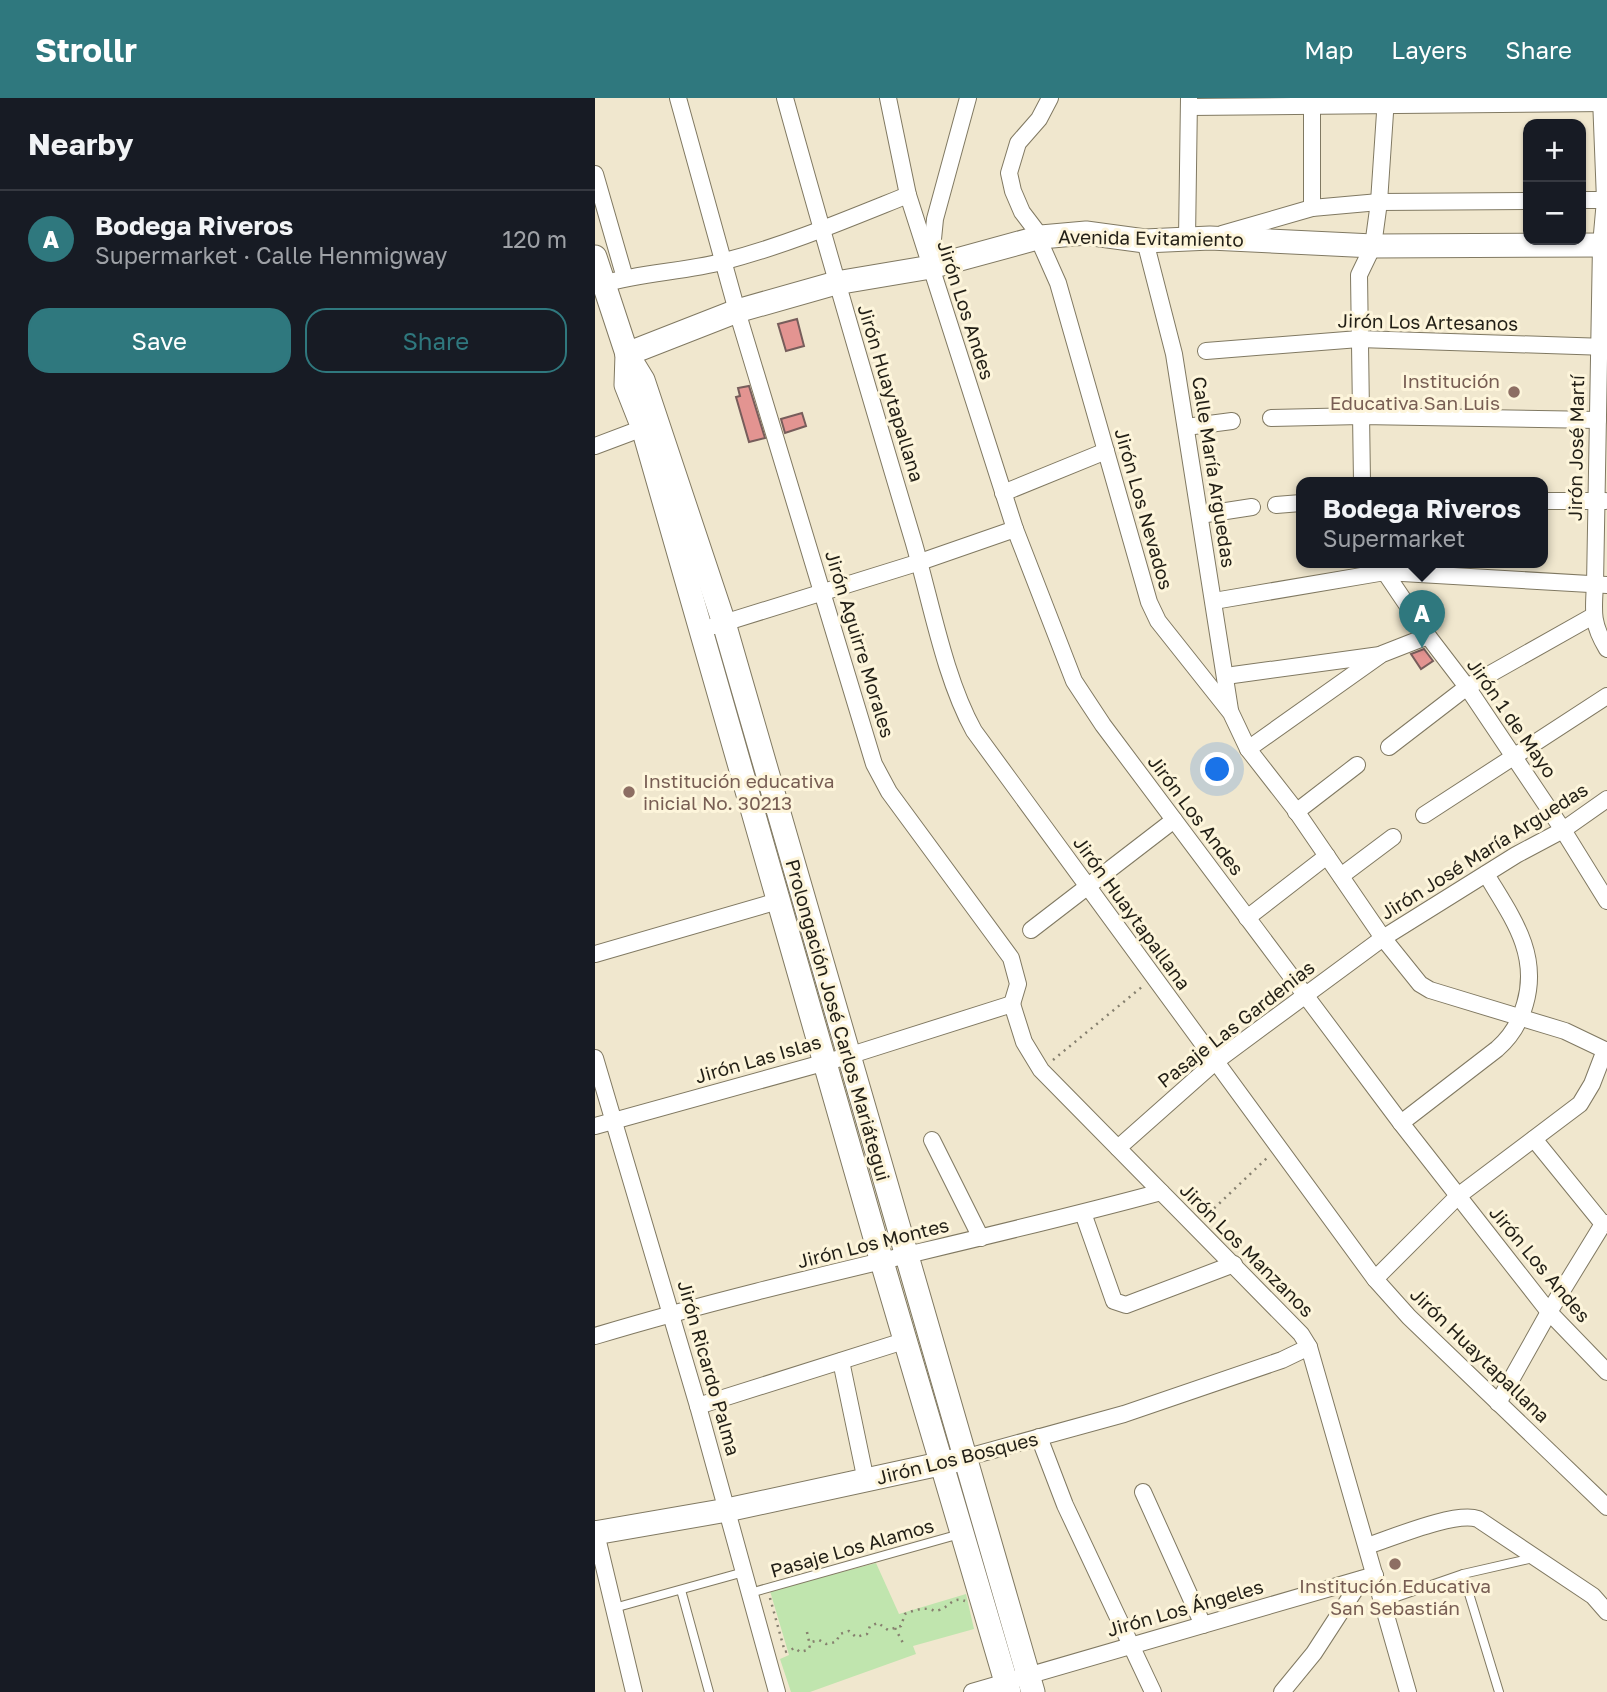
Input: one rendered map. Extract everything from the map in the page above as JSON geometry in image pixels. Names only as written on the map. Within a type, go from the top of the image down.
[{"type":"street","name":"Jirón Aguirre Morales","points":[[678,98],[737,311],[874,764],[889,792],[1010,958],[1018,984],[1012,1004]]},
{"type":"street","name":"Jirón Huaytapallana","points":[[785,98],[836,283],[960,705],[974,731],[1375,1279],[1409,1317],[1607,1507]]},
{"type":"street","name":"Jirón Los Andes","points":[[888,98],[908,195],[1014,529],[1074,681],[1103,725],[1401,1123],[1549,1312],[1607,1372]]},
{"type":"street","points":[[931,267],[935,219],[968,98]]},
{"type":"street","name":"Jirón Los Nevados","points":[[1050,98],[1039,119],[1018,143],[1009,173],[1022,212],[1041,237],[1042,247],[1058,283],[1149,603],[1158,621],[1231,713],[1248,749],[1296,812],[1383,938],[1420,984],[1430,990],[1565,1031],[1606,1051]]},
{"type":"street","points":[[1523,201],[1379,202],[1312,208],[1199,238],[1189,102],[1604,101]]},
{"type":"street","name":"Jirón José Martí","points":[[1604,101],[1606,200],[1603,347],[1598,420],[1602,501],[1601,585],[1593,616],[1597,633],[1607,649]]},
{"type":"street","points":[[1312,102],[1312,208]]},
{"type":"street","points":[[1361,477],[1359,275],[1373,246],[1386,102]]},
{"type":"street","name":"Prolongación José Carlos Mariátegui","points":[[595,174],[628,354],[627,385],[643,428],[883,1262],[907,1340],[954,1461],[963,1533],[1019,1685]]},
{"type":"street","points":[[614,281],[724,262],[821,230],[908,195]]},
{"type":"street","points":[[1586,200],[1606,200]]},
{"type":"street","name":"Avenida Evitamiento","points":[[628,354],[737,311],[836,283],[931,267],[1041,237],[1086,233],[1145,241],[1199,238],[1373,246],[1604,245]]},
{"type":"street","name":"Calle María Arguedas","points":[[1145,241],[1174,354],[1231,713]]},
{"type":"street","name":"Prolongación José Carlos Mariátegui","points":[[595,257],[614,281]]},
{"type":"street","name":"Jirón Los Artesanos","points":[[1206,351],[1359,339],[1603,347]]},
{"type":"street","name":"Prolongación José Carlos Mariátegui","points":[[628,354],[643,380],[724,623],[905,1256],[954,1461],[1019,1685]]},
{"type":"street","points":[[1271,418],[1361,416],[1598,420]]},
{"type":"street","points":[[1187,427],[1232,421]]},
{"type":"street","points":[[595,446],[643,428]]},
{"type":"street","points":[[1003,493],[1106,451]]},
{"type":"street","points":[[1548,501],[1602,501]]},
{"type":"street","points":[[1276,505],[1296,503]]},
{"type":"street","points":[[1200,515],[1252,507]]},
{"type":"street","points":[[700,631],[920,562],[1014,529]]},
{"type":"street","points":[[1213,601],[1376,568]]},
{"type":"street","name":"Jirón 1 de Mayo","points":[[1382,568],[1427,636],[1467,687],[1607,899]]},
{"type":"street","points":[[1393,568],[1601,585]]},
{"type":"street","points":[[1389,747],[1467,687],[1593,616]]},
{"type":"street","points":[[1248,749],[1382,654],[1427,636]]},
{"type":"street","points":[[1233,675],[1382,654]]},
{"type":"street","points":[[1424,816],[1607,696]]},
{"type":"street","points":[[1296,812],[1357,765]]},
{"type":"street","name":"Jirón José María Arguedas","points":[[1383,938],[1563,830],[1607,799]]},
{"type":"street","points":[[1031,930],[1174,820]]},
{"type":"street","points":[[1341,876],[1393,837]]},
{"type":"street","points":[[1247,918],[1327,856]]},
{"type":"street","points":[[1401,1123],[1497,1049],[1509,1038],[1521,1018],[1531,985],[1531,969],[1519,929],[1486,874]]},
{"type":"street","points":[[595,954],[778,901]]},
{"type":"street","name":"Pasaje Las Gardenias","points":[[1118,1148],[1215,1062],[1383,938]]},
{"type":"street","name":"Jirón Las Islas","points":[[595,1126],[848,1056],[1012,1004]]},
{"type":"street","name":"Jirón Los Manzanos","points":[[1012,1004],[1024,1042],[1041,1070],[1234,1264],[1305,1340],[1367,1546],[1369,1577],[1382,1602],[1408,1692]]},
{"type":"street","points":[[1375,1279],[1458,1196],[1580,1104],[1606,1051]]},
{"type":"street","name":"Jirón Ricardo Palma","points":[[595,1058],[698,1406],[778,1692]]},
{"type":"street","points":[[1499,1403],[1549,1312],[1605,1223],[1534,1139]]},
{"type":"street","points":[[932,1140],[981,1238]]},
{"type":"street","name":"Jirón Los Montes","points":[[595,1336],[671,1313],[1161,1192]]},
{"type":"street","points":[[1083,1213],[1114,1301],[1119,1304],[1126,1305],[1234,1264]]},
{"type":"street","points":[[698,1406],[907,1340]]},
{"type":"street","name":"Jirón Los Bosques","points":[[595,1531],[727,1510],[954,1461],[1124,1414],[1282,1360],[1305,1340]]},
{"type":"street","points":[[841,1361],[866,1481]]},
{"type":"street","points":[[1039,1437],[1065,1505],[1153,1692]]},
{"type":"street","points":[[1143,1492],[1203,1625]]},
{"type":"street","points":[[1367,1546],[1453,1518],[1471,1516],[1593,1596],[1607,1612]]},
{"type":"street","points":[[595,1531],[634,1692]]},
{"type":"street","points":[[1282,1692],[1369,1577]]},
{"type":"street","name":"Jirón Los Ángeles","points":[[972,1692],[1019,1685],[1130,1646],[1369,1577]]},
{"type":"lane","name":"Pasaje Los Alamos","points":[[750,1593],[963,1533]]},
{"type":"lane","points":[[1382,1602],[1463,1574],[1536,1557]]},
{"type":"lane","points":[[614,1608],[744,1572]]},
{"type":"lane","points":[[1463,1574],[1499,1692]]},
{"type":"lane","points":[[681,1590],[709,1692]]},
{"type":"path","points":[[1041,1070],[1153,977]]},
{"type":"path","points":[[1195,1226],[1278,1148]]},
{"type":"path","points":[[785,1652],[795,1648],[800,1652],[808,1650],[812,1642],[819,1640],[826,1644],[836,1642],[840,1634],[849,1631],[856,1637],[866,1634],[870,1626],[878,1623],[888,1630],[895,1628],[901,1626],[905,1614],[916,1610],[927,1608],[935,1611],[959,1599],[972,1604]]},
{"type":"path","points":[[895,1628],[903,1643]]},
{"type":"path","points":[[807,1632],[810,1646]]},
{"type":"green space","points":[[876,1563],[899,1614],[966,1594],[974,1629],[913,1646],[916,1654],[810,1692],[791,1692],[780,1659],[789,1655],[770,1591]]},
{"type":"building","points":[[797,319],[804,346],[786,351],[778,324]]},
{"type":"building","points":[[749,386],[765,438],[749,442],[736,397],[740,396],[738,388]]},
{"type":"building","points":[[802,413],[806,426],[785,433],[781,419]]},
{"type":"building","points":[[1424,649],[1433,661],[1421,669],[1411,654]]},
{"type":"place","name":"Institución Educativa San Luis","points":[[1514,392]]},
{"type":"place","name":"Bodega Riveros","points":[[1422,648]]},
{"type":"place","name":"Institución educativa inicial No. 30213","points":[[629,792]]},
{"type":"place","name":"Institución Educativa San Sebastián","points":[[1395,1564]]}]
